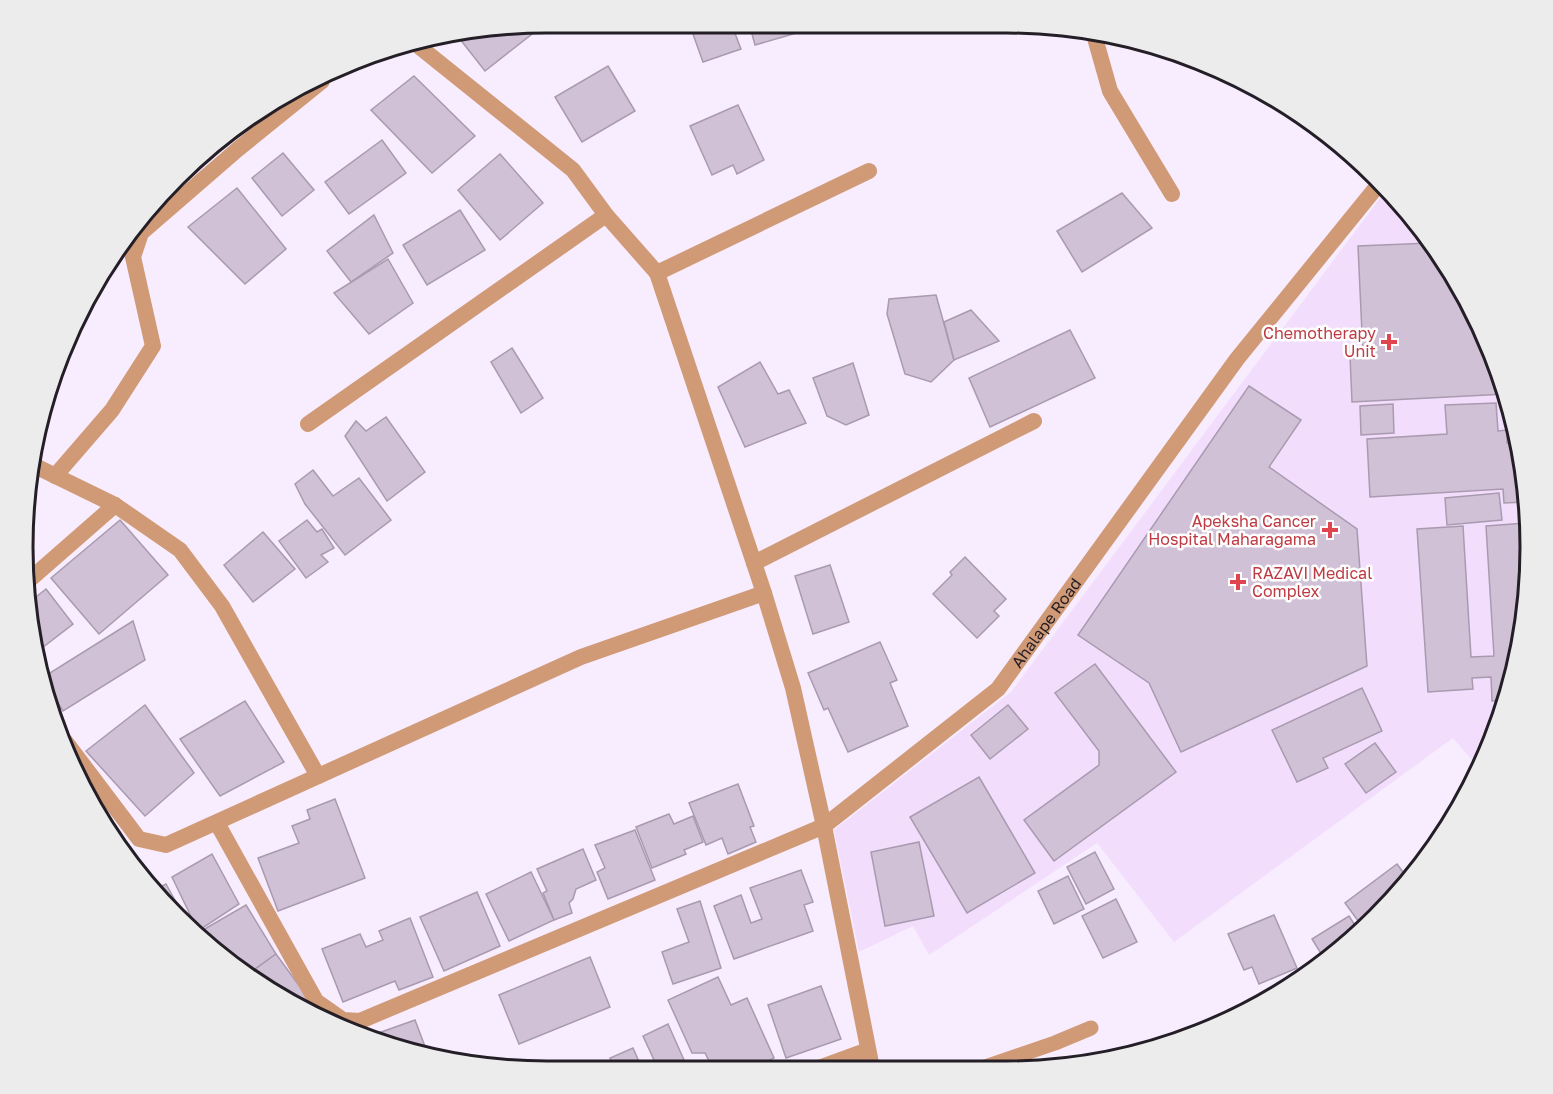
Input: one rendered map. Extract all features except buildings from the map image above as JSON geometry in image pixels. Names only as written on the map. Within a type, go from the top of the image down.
[{"type":"street","points":[[1096,41],[1110,91],[1172,194]]},
{"type":"street","points":[[422,49],[573,171],[606,214],[657,273],[764,593],[793,688],[824,826],[870,1061]]},
{"type":"street","points":[[55,476],[112,410],[153,346],[133,257],[141,233],[308,93]]},
{"type":"street","points":[[657,273],[869,171]]},
{"type":"street","name":"Ahalape Road","points":[[346,1020],[360,1021],[824,826],[998,689],[1237,358],[1374,190]]},
{"type":"street","points":[[308,424],[606,214]]},
{"type":"street","points":[[754,563],[1034,421]]},
{"type":"street","points":[[39,468],[115,505],[180,550],[222,606],[318,776]]},
{"type":"street","points":[[34,576],[115,505]]},
{"type":"street","points":[[79,760],[139,838],[166,845],[581,657],[764,593]]},
{"type":"street","name":"Ahalape Road","points":[[218,823],[316,1001],[338,1016]]},
{"type":"street","points":[[838,1061],[868,1050]]},
{"type":"lane","points":[[1002,1061],[1091,1028]]},
{"type":"shaded area","name":"Apeksha Cancer Hospital Maharagama","points":[[1381,197],[1414,234],[1433,261],[1467,320],[1493,382],[1516,480],[1520,547],[1516,614],[1493,712],[1473,761],[1453,738],[1174,942],[1097,843],[929,955],[913,926],[859,952],[834,830],[1011,692]]},
{"type":"place","name":"Chemotherapy Unit","points":[[1389,342]]},
{"type":"place","name":"Apeksha Cancer Hospital Maharagama","points":[[1330,530]]},
{"type":"place","name":"RAZAVI Medical Complex","points":[[1238,582]]}]
